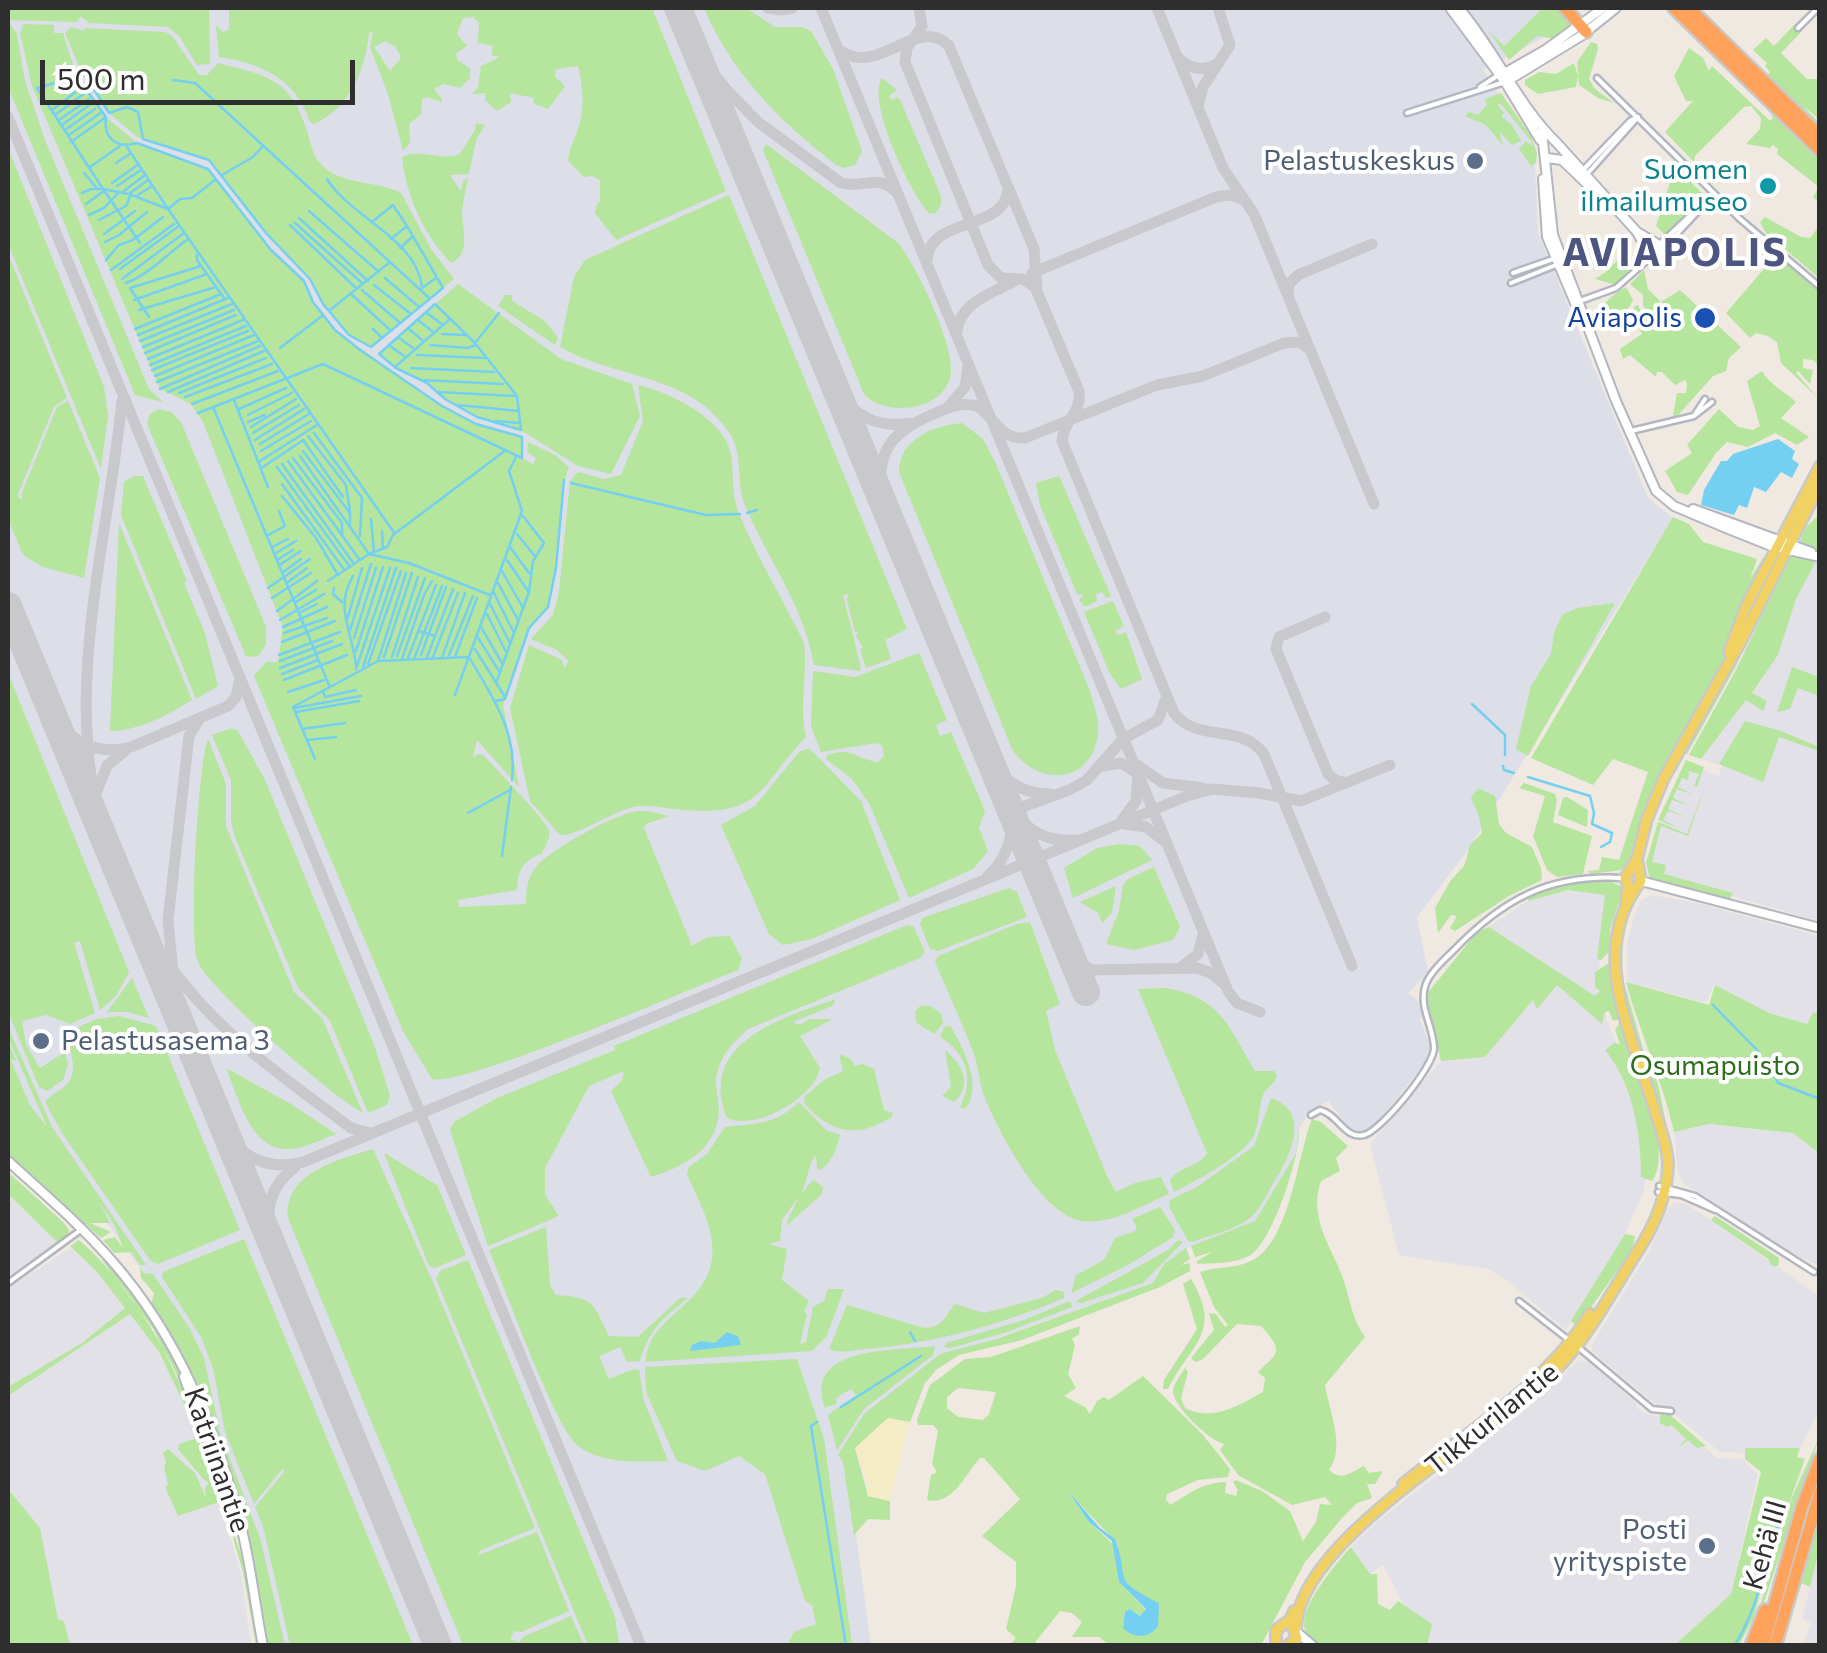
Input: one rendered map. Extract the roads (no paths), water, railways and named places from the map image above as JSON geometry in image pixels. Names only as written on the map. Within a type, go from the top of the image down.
[{"type":"highway","points":[[1568,8],[1583,28]]},
{"type":"highway","points":[[1674,8],[1820,150]]},
{"type":"highway","points":[[1688,8],[1820,136]]},
{"type":"highway","name":"Kehä III","points":[[1762,1646],[1820,1459]]},
{"type":"highway","name":"Kehä III","points":[[1774,1646],[1820,1492]]},
{"type":"highway","points":[[1751,1646],[1790,1546]]},
{"type":"highway","points":[[1784,1646],[1798,1559]]},
{"type":"main road","points":[[1450,8],[1505,77],[1539,135],[1546,156]]},
{"type":"main road","points":[[1459,8],[1542,132],[1655,249]]},
{"type":"main road","points":[[1583,28],[1603,8]]},
{"type":"main road","points":[[1505,77],[1616,8]]},
{"type":"main road","points":[[1542,132],[1546,156],[1544,222],[1650,479],[1666,499],[1683,511],[1782,545]]},
{"type":"main road","points":[[1546,156],[1565,154]]},
{"type":"main road","points":[[1546,156],[1562,160],[1582,175]]},
{"type":"main road","name":"Tikkurilantie","points":[[1292,1639],[1299,1608],[1316,1576],[1353,1532],[1534,1390],[1574,1344],[1636,1245],[1662,1189],[1660,1129],[1615,981],[1614,948],[1659,788],[1719,679],[1820,466]]},
{"type":"main road","name":"Tikkurilantie","points":[[1782,545],[1820,484]]},
{"type":"main road","points":[[1633,879],[1820,928]]},
{"type":"main road","name":"Katriinantie","points":[[8,1160],[114,1262],[168,1341],[212,1449],[252,1584],[262,1643]]},
{"type":"main road","name":"Tikkurilantie","points":[[1276,1642],[1276,1630],[1290,1620],[1312,1574],[1349,1530],[1544,1373],[1574,1344]]},
{"type":"main road","points":[[1285,1624],[1292,1639]]},
{"type":"main road","points":[[1276,1642],[1292,1639],[1310,1646]]},
{"type":"street","points":[[1798,28],[1818,8]]},
{"type":"street","points":[[1407,113],[1505,77]]},
{"type":"street","points":[[1597,78],[1740,219],[1819,286]]},
{"type":"street","points":[[1582,175],[1638,118]]},
{"type":"street","points":[[1577,302],[1616,288],[1714,193]]},
{"type":"street","points":[[1514,273],[1559,260]]},
{"type":"street","points":[[1512,283],[1559,260]]},
{"type":"street","points":[[1694,416],[1705,398]]},
{"type":"street","points":[[1628,431],[1694,416],[1712,402]]},
{"type":"street","points":[[1547,877],[1549,884]]},
{"type":"street","points":[[1311,1115],[1324,1110],[1357,1136],[1376,1129],[1433,1058],[1434,1041],[1423,998],[1428,980],[1474,929],[1500,908],[1549,884],[1588,878],[1633,879]]},
{"type":"street","points":[[1662,1189],[1686,1192],[1814,1272]]},
{"type":"street","points":[[8,1283],[82,1230]]},
{"type":"street","points":[[1519,1301],[1652,1409],[1671,1411]]},
{"type":"water","points":[[1778,439],[1795,451],[1792,459],[1799,464],[1792,478],[1781,472],[1766,492],[1754,487],[1747,508],[1739,505],[1734,515],[1701,505],[1704,490],[1721,461]]},
{"type":"water","points":[[727,1332],[738,1336],[741,1345],[690,1351],[692,1345],[701,1341],[715,1343]]},
{"type":"water","points":[[1067,1490],[1100,1528],[1115,1539],[1127,1583],[1159,1603],[1158,1626],[1150,1633],[1137,1636],[1123,1628],[1125,1611],[1130,1609],[1140,1616],[1146,1609],[1119,1582],[1112,1541],[1089,1522]]},
{"type":"waterway","points":[[85,75],[109,113],[127,107],[138,112],[143,139],[209,160],[266,233],[310,279],[323,304],[349,335],[371,347],[443,288],[407,226]]},
{"type":"waterway","points":[[71,142],[106,117],[78,78],[37,88],[103,189],[168,209],[395,534]]},
{"type":"waterway","points":[[173,80],[195,83],[428,297]]},
{"type":"waterway","points":[[52,110],[81,88]]},
{"type":"waterway","points":[[55,115],[85,93]]},
{"type":"waterway","points":[[59,120],[89,99]]},
{"type":"waterway","points":[[62,125],[92,103]]},
{"type":"waterway","points":[[65,130],[95,109]]},
{"type":"waterway","points":[[69,135],[102,112]]},
{"type":"waterway","points":[[106,117],[109,136],[117,143],[137,143],[208,169],[271,250],[304,281],[313,302],[335,330],[442,406],[476,424],[522,437],[522,458],[323,364],[198,413]]},
{"type":"waterway","points":[[90,167],[120,146]]},
{"type":"waterway","points":[[222,175],[253,157],[263,146]]},
{"type":"waterway","points":[[127,147],[168,209],[180,199],[192,198],[215,180]]},
{"type":"waterway","points":[[116,163],[131,153]]},
{"type":"waterway","points":[[112,183],[139,164]]},
{"type":"waterway","points":[[117,186],[141,170]]},
{"type":"waterway","points":[[84,173],[96,187]]},
{"type":"waterway","points":[[124,191],[145,175]]},
{"type":"waterway","points":[[327,179],[351,206],[397,242],[418,271],[422,288]]},
{"type":"waterway","points":[[130,193],[148,180]]},
{"type":"waterway","points":[[138,195],[152,186]]},
{"type":"waterway","points":[[82,193],[103,189],[140,243]]},
{"type":"waterway","points":[[86,204],[104,191]]},
{"type":"waterway","points":[[89,215],[104,208],[119,192]]},
{"type":"waterway","points":[[99,220],[126,206],[131,194]]},
{"type":"waterway","points":[[372,222],[393,205],[407,226],[391,239]]},
{"type":"waterway","points":[[104,234],[135,211]]},
{"type":"waterway","points":[[309,211],[379,272]]},
{"type":"waterway","points":[[105,242],[147,212]]},
{"type":"waterway","points":[[106,260],[119,245],[133,240],[163,217]]},
{"type":"waterway","points":[[299,218],[368,281]]},
{"type":"waterway","points":[[295,223],[363,284]]},
{"type":"waterway","points":[[111,270],[174,224]]},
{"type":"waterway","points":[[290,225],[357,289]]},
{"type":"waterway","points":[[120,269],[179,226]]},
{"type":"waterway","points":[[122,279],[184,233]]},
{"type":"waterway","points":[[400,248],[412,237]]},
{"type":"waterway","points":[[126,283],[151,269],[188,239]]},
{"type":"waterway","points":[[197,255],[224,298]]},
{"type":"waterway","points":[[330,310],[390,262]]},
{"type":"waterway","points":[[149,317],[130,288],[201,266]]},
{"type":"waterway","points":[[134,300],[207,274]]},
{"type":"waterway","points":[[385,278],[418,306]]},
{"type":"waterway","points":[[422,288],[436,278]]},
{"type":"waterway","points":[[374,285],[411,314]]},
{"type":"waterway","points":[[139,310],[216,287]]},
{"type":"waterway","points":[[362,290],[399,322]]},
{"type":"waterway","points":[[135,329],[221,294]]},
{"type":"waterway","points":[[352,295],[390,330]]},
{"type":"waterway","points":[[138,335],[228,298]]},
{"type":"waterway","points":[[140,341],[232,304]]},
{"type":"waterway","points":[[475,343],[435,304],[379,354],[477,417],[521,430],[517,396],[475,343],[499,313]]},
{"type":"waterway","points":[[143,347],[234,310]]},
{"type":"waterway","points":[[427,313],[443,325]]},
{"type":"waterway","points":[[145,353],[236,315]]},
{"type":"waterway","points":[[280,348],[322,316]]},
{"type":"waterway","points":[[396,366],[450,319]]},
{"type":"waterway","points":[[148,359],[243,320]]},
{"type":"waterway","points":[[419,321],[432,331]]},
{"type":"waterway","points":[[150,365],[246,326]]},
{"type":"waterway","points":[[373,329],[381,337]]},
{"type":"waterway","points":[[409,329],[422,340]]},
{"type":"waterway","points":[[152,370],[248,331]]},
{"type":"waterway","points":[[442,334],[466,335]]},
{"type":"waterway","points":[[155,376],[254,335]]},
{"type":"waterway","points":[[399,338],[413,348]]},
{"type":"waterway","points":[[157,382],[258,341]]},
{"type":"waterway","points":[[430,345],[476,345]]},
{"type":"waterway","points":[[160,389],[260,346]]},
{"type":"waterway","points":[[390,346],[404,356]]},
{"type":"waterway","points":[[168,392],[264,351]]},
{"type":"waterway","points":[[417,355],[485,358]]},
{"type":"waterway","points":[[179,393],[266,358]]},
{"type":"waterway","points":[[185,397],[272,364]]},
{"type":"waterway","points":[[411,368],[494,372]]},
{"type":"waterway","points":[[192,404],[278,371]]},
{"type":"waterway","points":[[421,380],[503,384]]},
{"type":"waterway","points":[[239,409],[286,388]]},
{"type":"waterway","points":[[438,392],[515,396]]},
{"type":"waterway","points":[[248,415],[292,393]]},
{"type":"waterway","points":[[251,427],[296,399]]},
{"type":"waterway","points":[[234,400],[268,487]]},
{"type":"waterway","points":[[253,433],[299,405]]},
{"type":"waterway","points":[[458,405],[519,411]]},
{"type":"waterway","points":[[213,407],[329,685]]},
{"type":"waterway","points":[[255,440],[304,409]]},
{"type":"waterway","points":[[260,444],[309,414]]},
{"type":"waterway","points":[[248,422],[265,415]]},
{"type":"waterway","points":[[261,451],[311,421]]},
{"type":"waterway","points":[[495,421],[520,423]]},
{"type":"waterway","points":[[260,461],[317,425]]},
{"type":"waterway","points":[[314,433],[362,498],[360,536]]},
{"type":"waterway","points":[[308,436],[346,485],[350,511]]},
{"type":"waterway","points":[[303,440],[343,497]]},
{"type":"waterway","points":[[263,467],[302,441]]},
{"type":"waterway","points":[[328,581],[387,547],[393,535],[506,450]]},
{"type":"waterway","points":[[303,451],[350,513],[350,524]]},
{"type":"waterway","points":[[300,456],[369,554],[409,563],[490,595]]},
{"type":"waterway","points":[[455,695],[522,511],[509,471],[516,457]]},
{"type":"waterway","points":[[293,458],[342,523],[342,535]]},
{"type":"waterway","points":[[288,461],[360,560]]},
{"type":"waterway","points":[[282,464],[354,564]]},
{"type":"waterway","points":[[277,467],[350,567]]},
{"type":"waterway","points":[[496,701],[505,699],[529,628],[548,607],[556,568],[564,480]]},
{"type":"waterway","points":[[571,483],[706,515],[740,514]]},
{"type":"waterway","points":[[282,484],[343,568]]},
{"type":"waterway","points":[[282,496],[316,538],[338,575]]},
{"type":"waterway","points":[[747,513],[757,510]]},
{"type":"waterway","points":[[268,535],[285,526],[279,511]]},
{"type":"waterway","points":[[496,683],[529,592],[533,561],[544,543],[523,516]]},
{"type":"waterway","points":[[371,519],[374,552]]},
{"type":"waterway","points":[[382,531],[383,549]]},
{"type":"waterway","points":[[517,534],[534,555]]},
{"type":"waterway","points":[[272,547],[288,539]]},
{"type":"waterway","points":[[276,553],[296,541]]},
{"type":"waterway","points":[[510,547],[529,573]]},
{"type":"waterway","points":[[277,560],[293,550]]},
{"type":"waterway","points":[[281,564],[301,551]]},
{"type":"waterway","points":[[282,573],[301,559]]},
{"type":"waterway","points":[[268,588],[310,559]]},
{"type":"waterway","points":[[507,560],[528,591]]},
{"type":"waterway","points":[[350,630],[371,564]]},
{"type":"waterway","points":[[356,651],[383,567]]},
{"type":"waterway","points":[[288,582],[307,568]]},
{"type":"waterway","points":[[347,620],[362,568]]},
{"type":"waterway","points":[[354,638],[376,568]]},
{"type":"waterway","points":[[356,669],[390,568]]},
{"type":"waterway","points":[[363,667],[396,568]]},
{"type":"waterway","points":[[368,664],[401,571]]},
{"type":"waterway","points":[[502,571],[523,608]]},
{"type":"waterway","points":[[272,598],[311,573]]},
{"type":"waterway","points":[[378,661],[406,573]]},
{"type":"waterway","points":[[384,657],[412,573]]},
{"type":"waterway","points":[[353,576],[345,609],[356,665]]},
{"type":"waterway","points":[[392,657],[418,577]]},
{"type":"waterway","points":[[397,656],[425,578]]},
{"type":"waterway","points":[[277,611],[317,581]]},
{"type":"waterway","points":[[402,659],[432,581]]},
{"type":"waterway","points":[[498,583],[518,620]]},
{"type":"waterway","points":[[408,658],[436,585]]},
{"type":"waterway","points":[[414,659],[442,586]]},
{"type":"waterway","points":[[421,655],[446,587]]},
{"type":"waterway","points":[[334,588],[333,594],[342,602]]},
{"type":"waterway","points":[[427,657],[453,589]]},
{"type":"waterway","points":[[296,602],[316,590]]},
{"type":"waterway","points":[[493,591],[514,633]]},
{"type":"waterway","points":[[433,657],[458,593]]},
{"type":"waterway","points":[[442,658],[465,593]]},
{"type":"waterway","points":[[280,620],[324,594]]},
{"type":"waterway","points":[[449,655],[473,596]]},
{"type":"waterway","points":[[455,657],[477,598]]},
{"type":"waterway","points":[[489,602],[510,643]]},
{"type":"waterway","points":[[301,612],[317,604]]},
{"type":"waterway","points":[[283,627],[327,607]]},
{"type":"waterway","points":[[487,614],[506,652]]},
{"type":"waterway","points":[[284,633],[327,618]]},
{"type":"waterway","points":[[282,642],[335,621]]},
{"type":"waterway","points":[[481,627],[502,663]]},
{"type":"waterway","points":[[418,631],[435,636]]},
{"type":"waterway","points":[[279,655],[340,632]]},
{"type":"waterway","points":[[477,636],[499,671]]},
{"type":"waterway","points":[[280,661],[332,641]]},
{"type":"waterway","points":[[280,668],[342,644]]},
{"type":"waterway","points":[[475,649],[505,697]]},
{"type":"waterway","points":[[284,680],[347,655]]},
{"type":"waterway","points":[[315,759],[293,707],[378,661],[469,657],[507,731],[512,780]]},
{"type":"waterway","points":[[282,674],[318,660]]},
{"type":"waterway","points":[[288,692],[324,680]]},
{"type":"waterway","points":[[323,691],[325,697],[356,690]]},
{"type":"waterway","points":[[294,708],[361,696]]},
{"type":"waterway","points":[[296,712],[359,701]]},
{"type":"waterway","points":[[1472,704],[1505,735],[1505,755]]},
{"type":"waterway","points":[[302,729],[345,723]]},
{"type":"waterway","points":[[308,740],[336,737]]},
{"type":"waterway","points":[[1503,766],[1514,773]]},
{"type":"waterway","points":[[1528,777],[1590,796],[1592,824],[1612,833],[1610,842],[1601,847]]},
{"type":"waterway","points":[[502,856],[511,787]]},
{"type":"waterway","points":[[468,813],[510,790]]},
{"type":"waterway","points":[[1713,1005],[1759,1052]]},
{"type":"waterway","points":[[1764,1058],[1778,1083],[1820,1099]]},
{"type":"waterway","points":[[910,1332],[915,1341]]},
{"type":"waterway","points":[[841,1407],[921,1356]]},
{"type":"waterway","points":[[817,1422],[811,1426],[846,1646]]},
{"type":"waterway","points":[[1734,1646],[1755,1602],[1780,1520]]},
{"type":"place","name":"Pelastuskeskus","points":[[1475,161]]},
{"type":"place","name":"Suomen ilmailumuseo","points":[[1768,186]]},
{"type":"place","name":"Aviapolis","points":[[1705,318]]},
{"type":"place","name":"Pelastusasema 3","points":[[41,1041]]},
{"type":"place","name":"Posti yrityspiste","points":[[1707,1546]]},
{"type":"district","name":"AVIAPOLIS","points":[[1675,253]]},
{"type":"park label","name":"Osumapuisto","points":[[1715,1066]]}]
